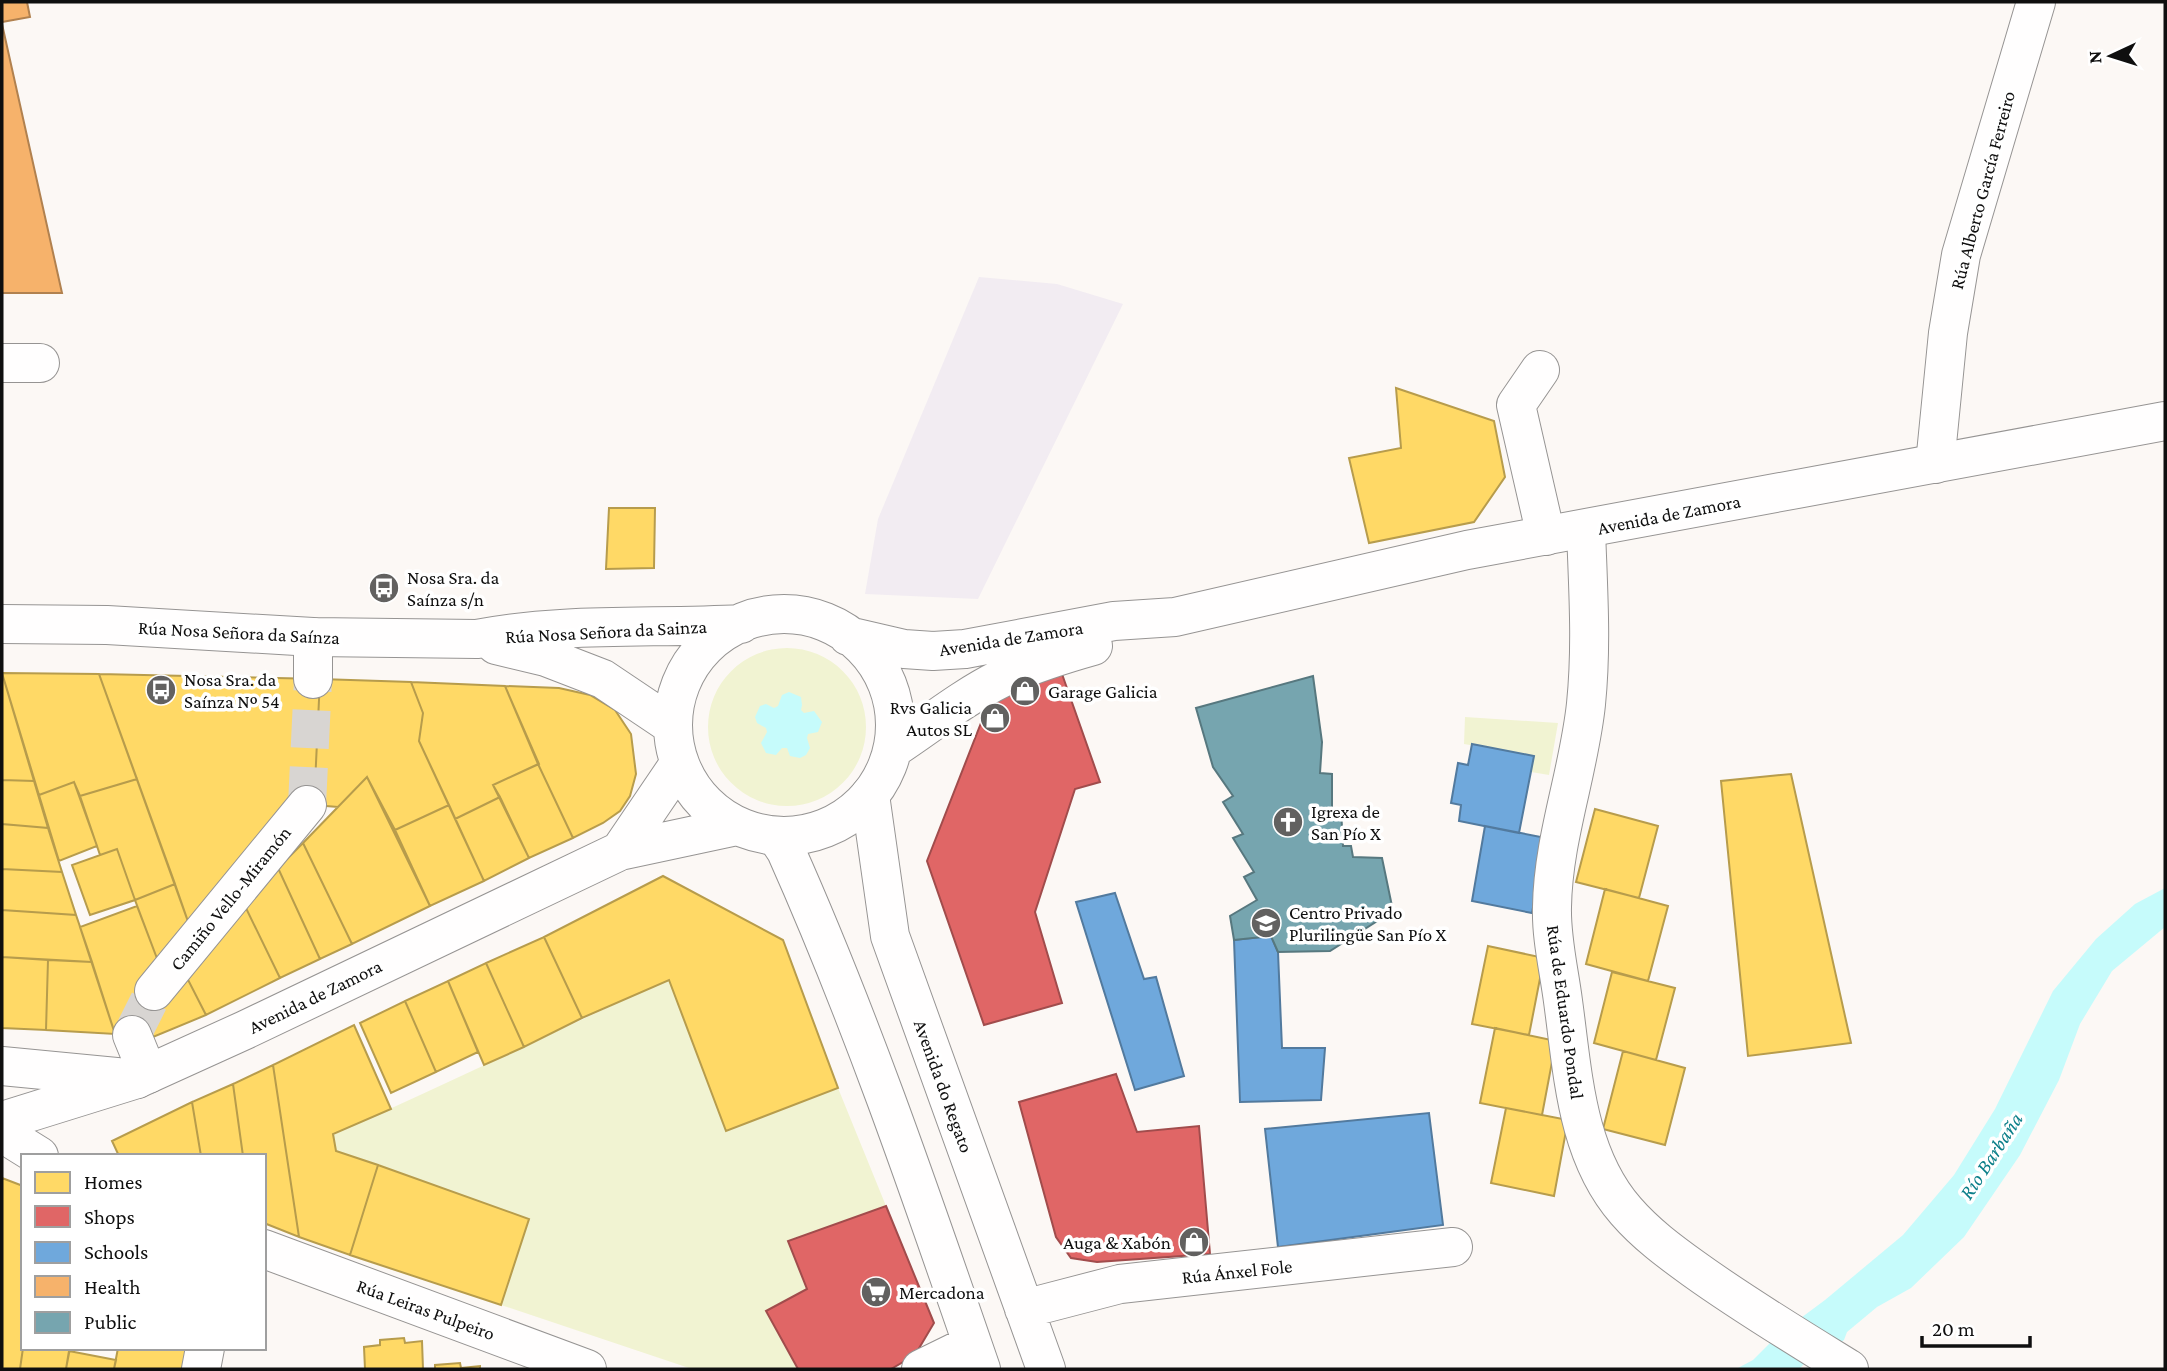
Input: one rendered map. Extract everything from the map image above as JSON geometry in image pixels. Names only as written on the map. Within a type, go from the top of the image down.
[{"type":"street","name":"Rúa Alberto García Ferreiro","points":[[1935,464],[1948,334],[1961,255],[2036,2]]},
{"type":"street","points":[[2,362],[40,363]]},
{"type":"street","points":[[1540,370],[1516,405],[1546,536]]},
{"type":"street","name":"Avenida de Zamora","points":[[894,748],[1001,678],[1175,617],[1466,550],[1586,530],[2165,421]]},
{"type":"street","name":"Rúa de Eduardo Pondal","points":[[1586,530],[1591,637],[1586,706],[1559,848],[1552,907],[1581,1118],[1595,1163],[1605,1184],[1652,1238],[1729,1294],[1849,1369]]},
{"type":"street","points":[[777,614],[815,618],[848,636],[875,660],[885,676],[896,711],[894,748],[880,781],[870,795],[838,821],[797,835],[756,833],[737,826],[708,807],[687,780],[674,746],[673,726],[679,690],[697,657],[718,638],[741,624],[777,614]]},
{"type":"street","name":"Avenida de Zamora","points":[[848,636],[904,649],[933,652],[965,649],[1114,621],[1175,617]]},
{"type":"street","name":"Rúa Nosa Señora da Saínza","points":[[2,624],[107,625],[313,637],[477,639]]},
{"type":"street","name":"Rúa Nosa Señora da Sainza","points":[[477,639],[503,634],[571,629],[741,624]]},
{"type":"street","points":[[313,637],[313,679]]},
{"type":"street","name":"Rúa Nosa Señora da Sainza","points":[[477,639],[524,650],[585,671],[614,685],[673,726]]},
{"type":"street","points":[[620,851],[679,764]]},
{"type":"street","name":"Avenida do Regato","points":[[870,795],[890,936],[1046,1369]]},
{"type":"street","name":"Camiño Vello-Miramón","points":[[154,991],[307,806]]},
{"type":"street","name":"Avenida de Zamora","points":[[2,1121],[142,1076],[245,1030],[620,851],[737,826]]},
{"type":"street","points":[[776,836],[786,850],[829,948],[884,1093],[977,1357],[921,1369]]},
{"type":"street","points":[[2,1066],[142,1076],[132,1035]]},
{"type":"street","points":[[2,1133],[37,1154]]},
{"type":"street","name":"Rúa Ánxel Fole","points":[[1024,1309],[1120,1284],[1453,1247]]},
{"type":"street","name":"Rúa Leiras Pulpeiro","points":[[266,1249],[587,1369]]},
{"type":"street","points":[[201,1369],[205,1350]]},
{"type":"shaded area","points":[[979,277],[1057,284],[1123,304],[978,599],[865,594],[878,519]]},
{"type":"green space","points":[[787,648],[817,654],[843,671],[860,697],[866,727],[860,757],[843,783],[817,800],[787,806],[757,800],[731,783],[714,757],[708,727],[714,697],[731,671],[757,654]]},
{"type":"green space","points":[[1465,717],[1558,723],[1549,775],[1531,772],[1533,756],[1464,744]]},
{"type":"green space","points":[[669,980],[726,1130],[838,1088],[886,1206],[788,1241],[807,1289],[766,1311],[798,1369],[692,1369],[501,1305],[528,1219],[336,1151],[333,1134]]},
{"type":"water","points":[[789,692],[801,697],[801,710],[804,713],[814,711],[822,722],[818,732],[808,734],[810,748],[806,755],[800,758],[790,756],[787,748],[782,748],[776,755],[766,753],[761,743],[767,732],[766,728],[757,723],[755,717],[760,706],[766,704],[774,708],[778,706],[782,695]]},
{"type":"water","name":"Río Barbaña","points":[[2165,888],[2165,927],[2112,971],[2080,1024],[2059,1080],[2020,1155],[1964,1237],[1911,1288],[1877,1307],[1847,1332],[1844,1340],[1810,1358],[1799,1369],[1736,1369],[1753,1360],[1778,1335],[1903,1235],[1954,1175],[1995,1109],[2053,991],[2096,939],[2135,904]]},
{"type":"building: Homes","points":[[1396,388],[1494,421],[1505,477],[1474,522],[1369,543],[1349,458],[1401,448]]},
{"type":"building: Homes","points":[[609,508],[655,508],[654,568],[606,569]]},
{"type":"building: Homes","points":[[2,673],[99,674],[137,779],[80,796],[74,782],[39,795]]},
{"type":"building: Homes","points":[[2,673],[34,781],[2,780]]},
{"type":"building: Homes","points":[[99,674],[320,679],[314,805],[191,930]]},
{"type":"building: Homes","points":[[320,679],[411,682],[423,713],[419,741],[449,805],[395,830],[367,777],[338,807],[314,805]]},
{"type":"building: Homes","points":[[411,682],[505,686],[539,764],[493,785],[500,797],[455,819],[419,741],[423,713]]},
{"type":"building: Homes","points":[[505,686],[559,688],[590,695],[615,710],[631,734],[636,774],[630,796],[620,811],[573,838]]},
{"type":"building: Homes","points":[[538,764],[573,838],[529,858],[493,785]]},
{"type":"building: Homes","points":[[1791,774],[1851,1043],[1748,1056],[1721,781]]},
{"type":"building: Homes","points":[[367,777],[430,906],[352,944],[303,843]]},
{"type":"building: Homes","points":[[137,779],[175,884],[135,900],[117,849],[100,855],[80,796]]},
{"type":"building: Homes","points":[[2,780],[34,781],[48,828],[2,824]]},
{"type":"building: Homes","points":[[74,782],[97,846],[59,861],[39,795]]},
{"type":"building: Homes","points":[[500,797],[529,858],[484,881],[455,819]]},
{"type":"building: Homes","points":[[449,805],[484,881],[430,906],[395,830]]},
{"type":"building: Homes","points":[[1595,809],[1658,826],[1639,898],[1576,882]]},
{"type":"building: Homes","points":[[2,824],[48,828],[62,872],[2,869]]},
{"type":"building: Homes","points":[[303,843],[352,944],[320,959],[278,868]]},
{"type":"building: Homes","points":[[117,849],[135,900],[90,915],[72,865]]},
{"type":"building: Homes","points":[[278,868],[320,959],[280,978],[244,904]]},
{"type":"building: Homes","points":[[2,869],[62,872],[76,915],[2,910]]},
{"type":"building: Homes","points":[[663,876],[783,940],[838,1088],[726,1131],[669,980],[582,1018],[544,937]]},
{"type":"building: Homes","points":[[175,884],[191,930],[161,969],[135,900]]},
{"type":"building: Homes","points":[[1605,889],[1668,906],[1648,981],[1586,964]]},
{"type":"building: Homes","points":[[244,904],[280,978],[206,1015],[182,968]]},
{"type":"building: Homes","points":[[137,906],[161,969],[159,996],[143,1018],[153,1037],[115,1034],[80,927]]},
{"type":"building: Homes","points":[[2,910],[76,915],[92,962],[2,957]]},
{"type":"building: Homes","points":[[544,937],[582,1018],[524,1047],[486,963]]},
{"type":"building: Homes","points":[[1488,946],[1544,958],[1529,1035],[1472,1024]]},
{"type":"building: Homes","points":[[2,957],[48,960],[46,1030],[2,1028]]},
{"type":"building: Homes","points":[[48,960],[92,962],[115,1034],[46,1030]]},
{"type":"building: Homes","points":[[486,963],[524,1047],[484,1065],[448,981]]},
{"type":"building: Homes","points":[[182,968],[206,1015],[153,1037],[143,1018]]},
{"type":"building: Homes","points":[[1612,972],[1675,988],[1656,1060],[1594,1043]]},
{"type":"building: Homes","points":[[448,981],[478,1052],[436,1072],[405,1001]]},
{"type":"building: Homes","points":[[405,1001],[436,1072],[391,1093],[360,1023]]},
{"type":"building: Homes","points":[[354,1025],[391,1109],[333,1134],[336,1151],[378,1165],[350,1255],[299,1237],[273,1065]]},
{"type":"building: Homes","points":[[1495,1028],[1556,1041],[1542,1115],[1480,1103]]},
{"type":"building: Homes","points":[[1623,1051],[1685,1068],[1665,1145],[1603,1129]]},
{"type":"building: Homes","points":[[273,1065],[299,1237],[266,1224],[266,1154],[243,1154],[233,1084]]},
{"type":"building: Homes","points":[[233,1084],[243,1154],[201,1154],[192,1102]]},
{"type":"building: Homes","points":[[192,1102],[201,1154],[118,1154],[112,1141]]},
{"type":"building: Homes","points":[[1506,1108],[1568,1120],[1554,1196],[1491,1183]]},
{"type":"building: Homes","points":[[378,1165],[529,1219],[501,1305],[350,1255]]},
{"type":"building: Homes","points":[[2,1178],[21,1185],[23,1350],[20,1369],[2,1369]]},
{"type":"building: Homes","points":[[404,1338],[405,1343],[422,1341],[423,1369],[365,1369],[364,1347],[380,1345],[380,1340]]},
{"type":"building: Homes","points":[[23,1350],[70,1350],[66,1369],[20,1369]]},
{"type":"building: Homes","points":[[118,1350],[192,1350],[188,1369],[114,1369]]},
{"type":"building: Homes","points":[[69,1351],[116,1360],[114,1369],[66,1369]]},
{"type":"building: Homes","points":[[460,1363],[461,1368],[480,1366],[480,1369],[435,1369],[435,1365]]},
{"type":"building: Shops","points":[[1062,674],[1100,782],[1075,789],[1035,912],[1062,1003],[984,1025],[927,861],[990,700]]},
{"type":"building: Shops","points":[[1116,1074],[1137,1132],[1199,1126],[1210,1254],[1097,1262],[1071,1258],[1056,1237],[1019,1102]]},
{"type":"building: Shops","points":[[886,1206],[934,1323],[915,1355],[891,1369],[798,1369],[766,1311],[807,1289],[788,1241]]},
{"type":"building: Schools","points":[[1472,744],[1534,756],[1519,833],[1459,821],[1461,805],[1451,803],[1458,763],[1468,765]]},
{"type":"building: Schools","points":[[1485,826],[1546,838],[1532,913],[1472,901]]},
{"type":"building: Schools","points":[[1115,893],[1144,979],[1156,977],[1184,1076],[1135,1090],[1076,902]]},
{"type":"building: Schools","points":[[1271,936],[1278,952],[1282,1048],[1325,1048],[1321,1100],[1240,1102],[1234,940]]},
{"type":"building: Schools","points":[[1429,1113],[1443,1225],[1278,1247],[1265,1129]]},
{"type":"building: Health","points":[[2,2],[27,2],[30,17],[2,22]]},
{"type":"building: Health","points":[[2,24],[62,293],[2,293]]},
{"type":"building: Public","name":"Igrexa de San Pío X","points":[[1313,676],[1322,742],[1320,773],[1332,774],[1332,809],[1341,809],[1343,846],[1351,846],[1353,857],[1382,858],[1393,911],[1330,951],[1278,952],[1271,936],[1234,940],[1230,916],[1257,900],[1244,877],[1254,872],[1233,838],[1243,834],[1223,802],[1233,796],[1213,767],[1196,708]]},
{"type":"tunnel","points":[[307,805],[313,679]]},
{"type":"tunnel","points":[[132,1035],[154,991]]},
{"type":"place","name":"Nosa Sra. da Saínza s/n","points":[[384,588]]},
{"type":"place","name":"Nosa Sra. da Saínza Nº 54","points":[[161,690]]},
{"type":"place","name":"Garage Galicia","points":[[1025,691]]},
{"type":"place","name":"Rvs Galicia Autos SL","points":[[995,718]]},
{"type":"place","name":"Igrexa de San Pío X","points":[[1288,822]]},
{"type":"place","name":"Centro Privado Plurilingüe San Pío X","points":[[1266,923]]},
{"type":"place","name":"Auga & Xabón","points":[[1194,1242]]},
{"type":"place","name":"Mercadona","points":[[876,1292]]}]
